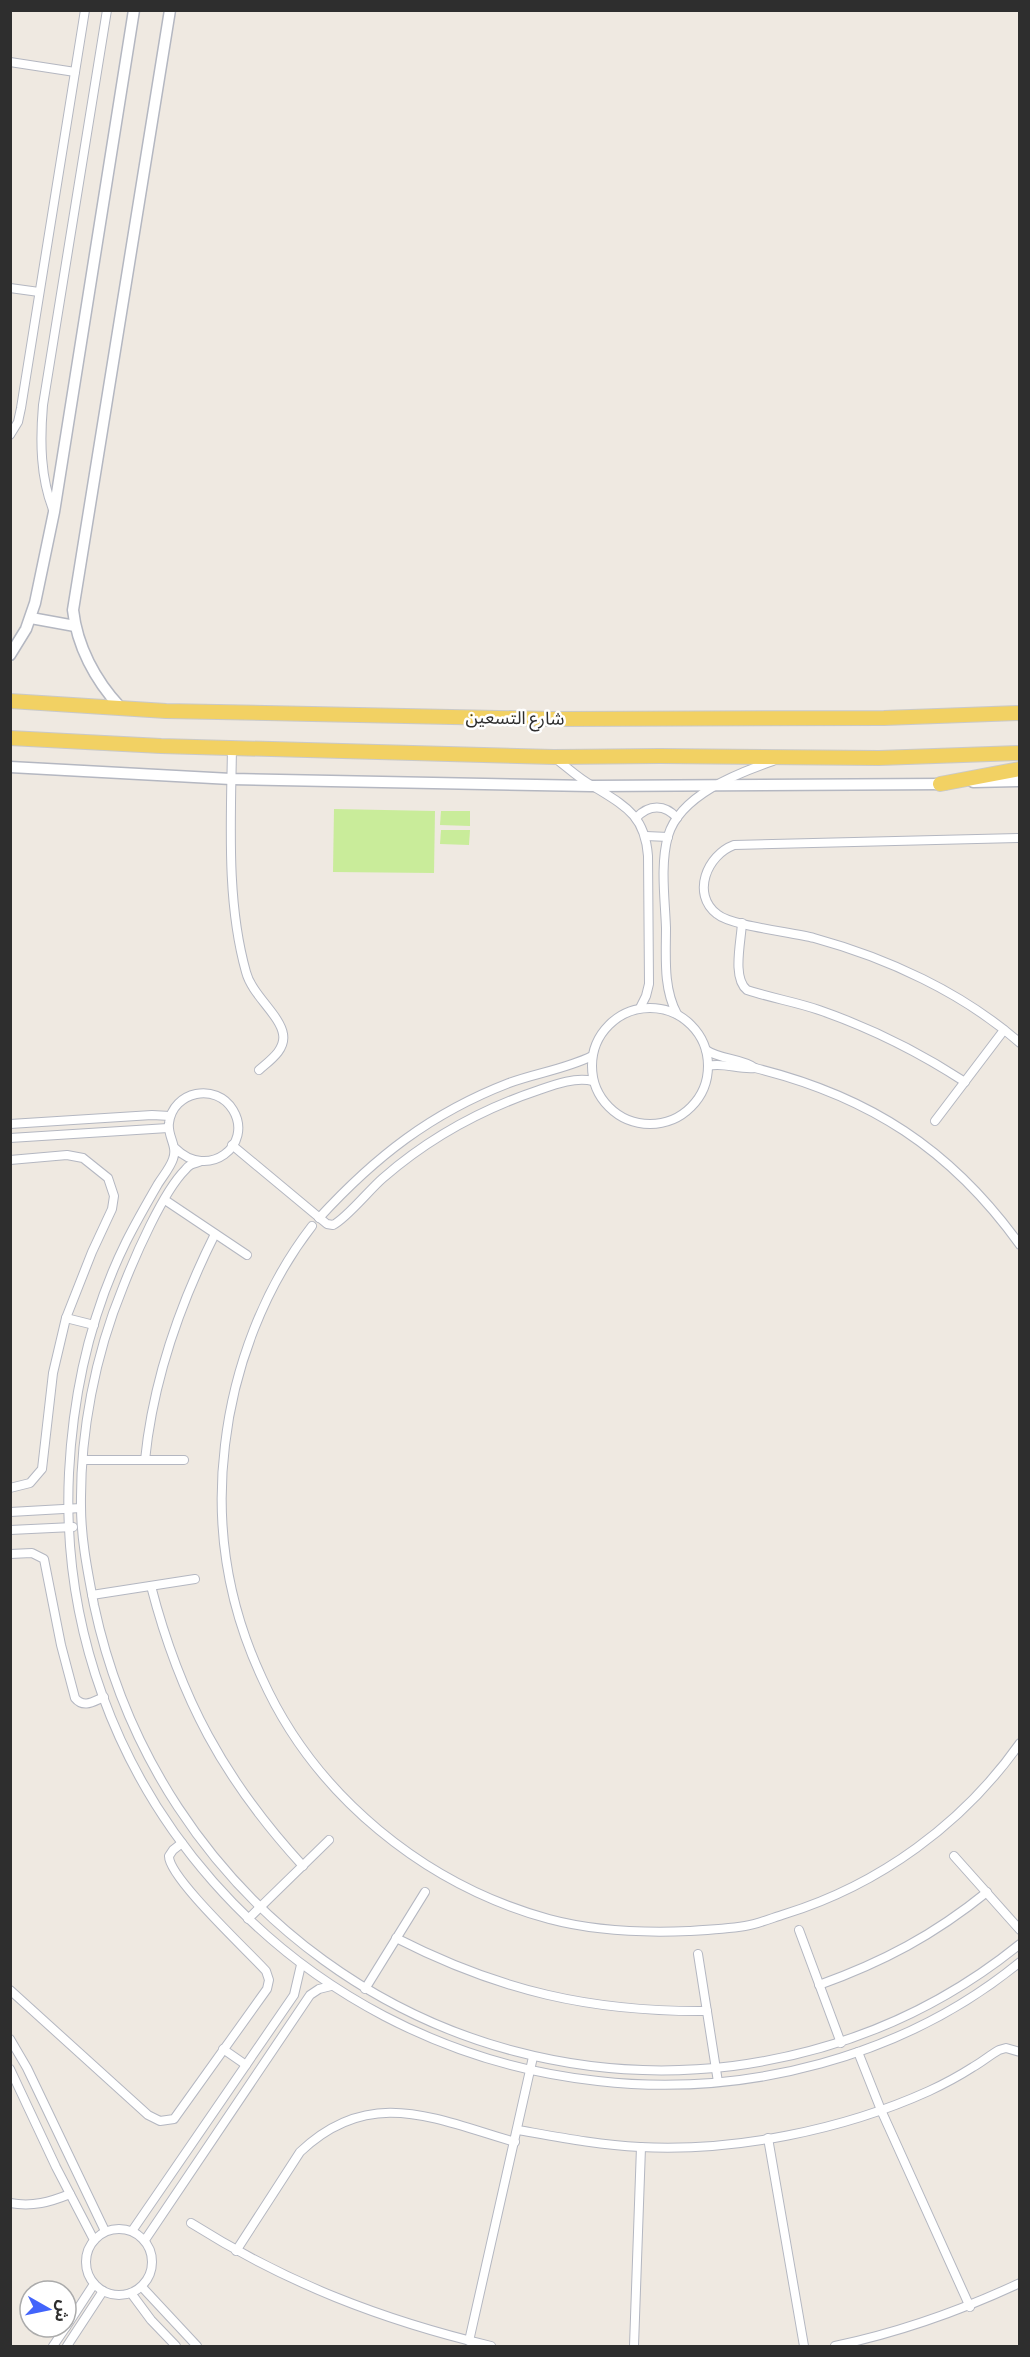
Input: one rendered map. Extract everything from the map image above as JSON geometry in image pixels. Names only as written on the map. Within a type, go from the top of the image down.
[{"type":"main road","name":"شارع التسعين","points":[[10,701],[166,711],[552,719],[884,718],[1020,713]]},
{"type":"main road","name":"شارع التسعين","points":[[10,738],[554,757],[879,758],[1020,753]]},
{"type":"main road","points":[[940,784],[1020,769]]},
{"type":"street","points":[[10,435],[18,422],[85,10]]},
{"type":"street","points":[[54,512],[48,499],[42,460],[43,405],[107,10]]},
{"type":"street","points":[[11,654],[30,618],[54,512],[134,10]]},
{"type":"street","points":[[120,707],[95,674],[75,626],[73,610],[170,10]]},
{"type":"street","points":[[10,62],[75,72]]},
{"type":"street","points":[[10,288],[39,292]]},
{"type":"street","points":[[30,618],[75,626]]},
{"type":"street","points":[[232,747],[230,821],[233,884],[240,949],[246,975],[256,995],[280,1024],[283,1034],[283,1045],[279,1052],[259,1070]]},
{"type":"street","points":[[554,757],[591,786],[616,800],[636,818],[646,836],[649,877],[649,984],[640,1008]]},
{"type":"street","points":[[677,1014],[652,1007],[626,1012],[603,1030],[596,1042],[592,1056],[593,1081],[608,1107],[620,1116],[633,1122],[651,1124],[676,1118],[691,1106],[702,1091],[708,1066],[706,1050],[695,1029],[677,1014],[670,1000],[667,986],[664,877],[668,837],[677,818],[716,785],[736,774],[779,758]]},
{"type":"street","points":[[10,767],[231,779],[591,786],[940,784],[1020,781]]},
{"type":"street","points":[[636,818],[646,809],[660,807],[677,818]]},
{"type":"street","points":[[646,836],[668,837]]},
{"type":"street","points":[[1020,838],[734,845],[724,849],[710,863],[704,889],[710,907],[724,919],[812,937],[881,960],[944,991],[1020,1043]]},
{"type":"street","points":[[649,877],[664,877]]},
{"type":"street","points":[[742,923],[738,975],[747,990],[817,1009],[869,1029],[909,1048],[965,1082]]},
{"type":"street","points":[[935,1121],[1004,1030]]},
{"type":"street","points":[[706,1050],[721,1057],[748,1063],[755,1068]]},
{"type":"street","points":[[319,1218],[366,1169],[404,1138],[434,1118],[520,1079],[573,1065],[592,1056]]},
{"type":"street","points":[[708,1066],[721,1064],[755,1068],[828,1089],[865,1107],[901,1128],[965,1180],[994,1211],[1020,1245]]},
{"type":"street","points":[[232,1146],[327,1224],[336,1224],[398,1165],[471,1118],[548,1087],[575,1080],[593,1081]]},
{"type":"street","points":[[1020,1944],[975,1978],[932,2004],[888,2025],[841,2043],[779,2059],[716,2068],[624,2070],[533,2057],[446,2030],[365,1989],[314,1953],[261,1906],[193,1829],[152,1764],[120,1694],[104,1645],[92,1595],[82,1527],[84,1460],[93,1386],[107,1332],[130,1270],[165,1200],[184,1170],[199,1162],[215,1160],[232,1146],[237,1132],[236,1117],[229,1104],[216,1095],[201,1092],[178,1102],[170,1116],[168,1128],[175,1148],[174,1159],[143,1210],[113,1269],[94,1325],[75,1414],[70,1455],[69,1527],[74,1577],[83,1626],[104,1697],[138,1773],[182,1843],[214,1883],[248,1919],[301,1965],[331,1986],[385,2018],[432,2040],[470,2055],[530,2071],[624,2084],[687,2085],[754,2079],[789,2072],[858,2052],[942,2014],[987,1987],[1020,1962]]},
{"type":"street","points":[[10,1124],[152,1115],[170,1116]]},
{"type":"street","points":[[10,1138],[168,1128]]},
{"type":"street","points":[[175,1148],[186,1157],[199,1162]]},
{"type":"street","points":[[10,1160],[77,1156],[88,1161],[108,1178],[114,1196],[112,1209],[66,1318],[53,1373],[42,1469],[30,1483],[10,1488]]},
{"type":"street","points":[[165,1200],[247,1255]]},
{"type":"street","points":[[312,1226],[290,1257],[256,1324],[240,1370],[228,1418],[222,1467],[221,1515],[226,1562],[236,1608],[250,1653],[293,1737],[325,1779],[362,1816],[395,1843],[452,1880],[500,1903],[550,1919],[602,1929],[654,1932],[746,1926],[811,1906],[859,1884],[904,1857],[946,1825],[976,1796],[1020,1743]]},
{"type":"street","points":[[145,1460],[153,1403],[166,1348],[215,1234]]},
{"type":"street","points":[[66,1318],[94,1325]]},
{"type":"street","points":[[84,1460],[184,1460]]},
{"type":"street","points":[[10,1512],[81,1508]]},
{"type":"street","points":[[10,1530],[82,1527]]},
{"type":"street","points":[[10,1554],[32,1553],[44,1559],[61,1645],[75,1698],[85,1704],[104,1697]]},
{"type":"street","points":[[92,1595],[195,1579]]},
{"type":"street","points":[[151,1586],[174,1663],[207,1737],[250,1804],[303,1866]]},
{"type":"street","points":[[248,1919],[329,1840]]},
{"type":"street","points":[[10,1990],[148,2115],[156,2120],[164,2121],[174,2118],[267,1989],[268,1975],[172,1867],[169,1856],[182,1843]]},
{"type":"street","points":[[954,1856],[1020,1930]]},
{"type":"street","points":[[365,1989],[425,1892]]},
{"type":"street","points":[[819,1985],[891,1957],[956,1917],[987,1892]]},
{"type":"street","points":[[799,1930],[841,2043]]},
{"type":"street","points":[[396,1938],[470,1972],[547,1996],[627,2009],[707,2011]]},
{"type":"street","points":[[698,1954],[718,2082]]},
{"type":"street","points":[[132,2231],[294,1995],[301,1965]]},
{"type":"street","points":[[145,2240],[309,1995],[331,1986]]},
{"type":"street","points":[[10,2039],[27,2068],[105,2232]]},
{"type":"street","points":[[518,2130],[591,2142],[641,2147],[704,2145],[768,2138],[824,2126],[881,2110],[946,2083],[999,2050],[1006,2048],[1020,2052]]},
{"type":"street","points":[[223,2049],[246,2065]]},
{"type":"street","points":[[858,2052],[881,2110],[970,2307]]},
{"type":"street","points":[[469,2341],[533,2057]]},
{"type":"street","points":[[10,2069],[94,2240]]},
{"type":"street","points":[[236,2251],[300,2152],[313,2140],[342,2122],[375,2113],[409,2113],[515,2142]]},
{"type":"street","points":[[768,2138],[804,2346]]},
{"type":"street","points":[[634,2346],[641,2147]]},
{"type":"street","points":[[10,2203],[34,2205],[48,2203],[70,2194]]},
{"type":"street","points":[[191,2223],[236,2251],[291,2279],[349,2304],[408,2325],[491,2346]]},
{"type":"street","points":[[118,2228],[132,2231],[145,2240],[152,2253],[153,2267],[148,2280],[142,2287],[131,2293],[117,2295],[103,2291],[94,2284],[87,2272],[86,2259],[94,2240],[105,2232],[118,2228]]},
{"type":"street","points":[[835,2346],[897,2331],[970,2307],[1020,2283]]},
{"type":"street","points":[[78,2309],[94,2284]]},
{"type":"street","points":[[142,2287],[197,2346]]},
{"type":"street","points":[[67,2346],[103,2291]]},
{"type":"street","points":[[131,2293],[151,2320],[176,2346]]},
{"type":"green space","points":[[334,809],[435,811],[434,873],[333,872]]},
{"type":"green space","points":[[441,811],[470,811],[470,826],[440,825]]},
{"type":"green space","points":[[441,830],[470,830],[469,845],[440,844]]}]
